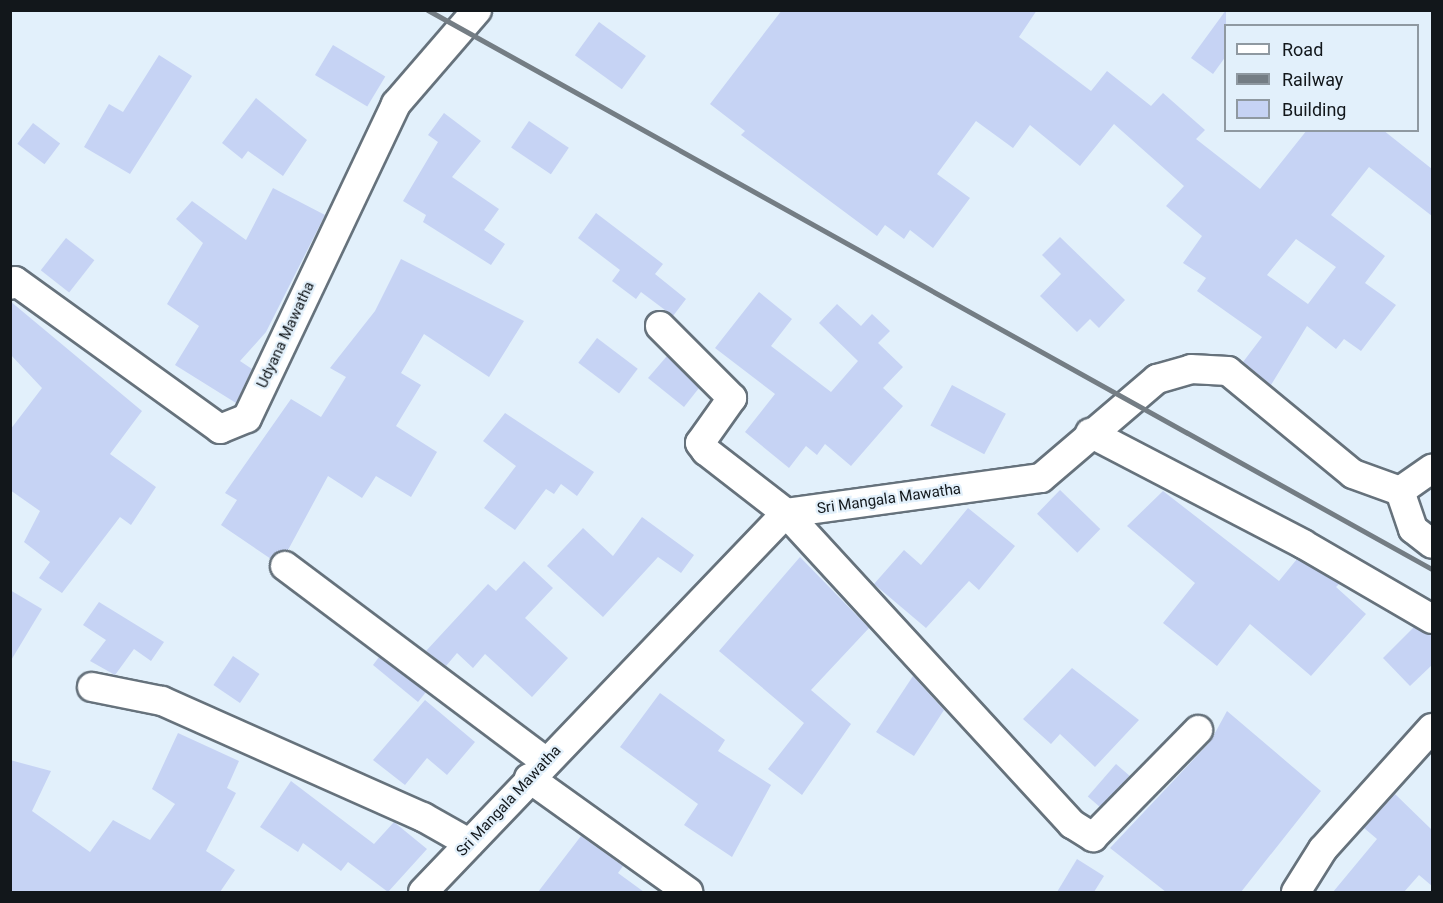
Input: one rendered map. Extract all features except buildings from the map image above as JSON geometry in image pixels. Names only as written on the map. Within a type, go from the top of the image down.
[{"type":"street","name":"Udyana Mawatha","points":[[10,285],[15,281],[220,429],[247,418],[396,104],[471,12]]},
{"type":"street","points":[[660,326],[732,398],[700,442],[786,513],[1072,824],[1093,837],[1198,730]]},
{"type":"street","name":"Sri Mangala Mawatha","points":[[423,892],[537,770],[786,513],[1041,478],[1090,433],[1157,380],[1191,369],[1228,371],[1353,474],[1400,491]]},
{"type":"street","points":[[1090,433],[1303,544],[1432,619]]},
{"type":"street","points":[[1432,469],[1400,491],[1413,528],[1432,544]]},
{"type":"street","points":[[285,566],[688,892]]},
{"type":"street","points":[[92,687],[162,701],[423,817],[469,843]]},
{"type":"street","points":[[1296,892],[1323,849],[1432,728]]},
{"type":"railway","points":[[428,10],[1432,569]]}]
